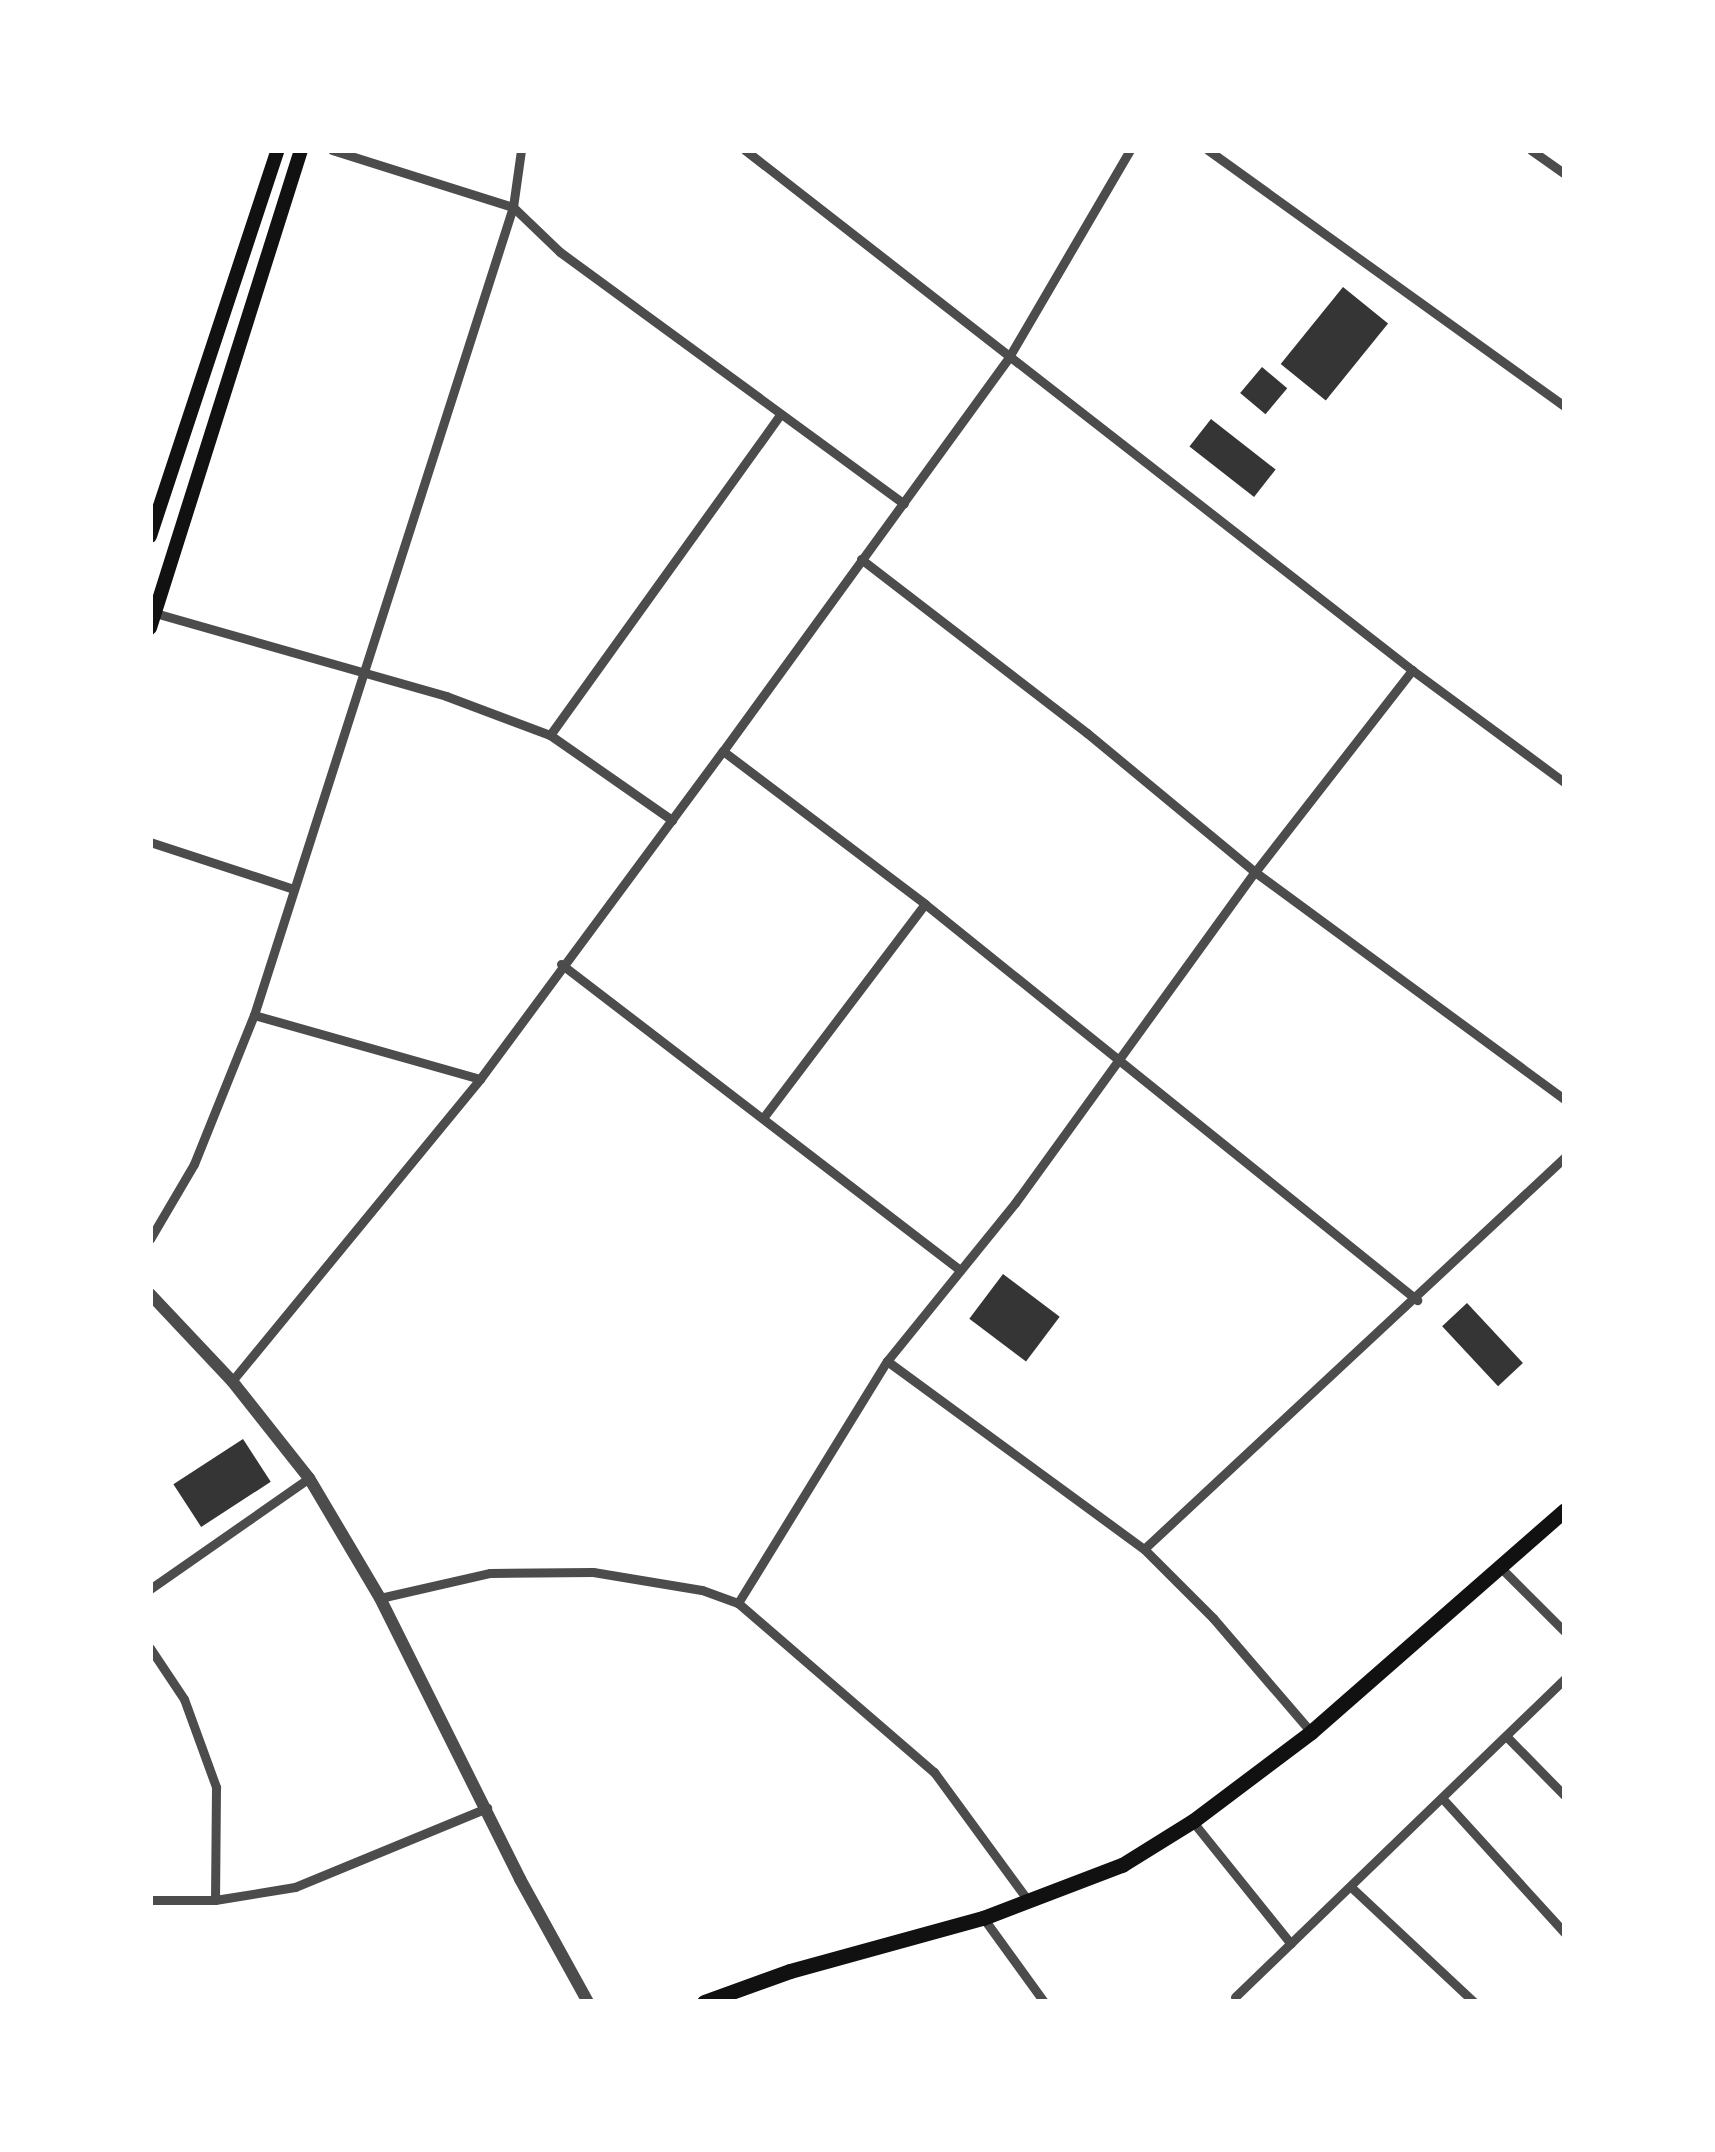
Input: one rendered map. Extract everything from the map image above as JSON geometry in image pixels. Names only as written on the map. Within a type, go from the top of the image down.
[{"type":"main road","points":[[150,536],[278,150]]},
{"type":"main road","points":[[153,620],[301,150]]},
{"type":"main road","points":[[704,2002],[983,1918],[1122,1865],[1193,1821],[1311,1732],[1565,1510]]},
{"type":"street","points":[[332,150],[513,207],[560,252],[904,503]]},
{"type":"street","points":[[150,1239],[194,1164],[254,1015],[513,207],[521,150]]},
{"type":"street","points":[[745,150],[1412,670],[1565,783]]},
{"type":"street","points":[[232,1381],[480,1079],[904,503],[1009,357],[1130,150]]},
{"type":"street","points":[[1208,150],[1565,407]]},
{"type":"street","points":[[1531,150],[1565,174]]},
{"type":"street","points":[[550,735],[782,414]]},
{"type":"street","points":[[861,559],[1256,872],[1565,1100]]},
{"type":"street","points":[[153,620],[363,671],[550,735],[672,820]]},
{"type":"street","points":[[738,1603],[886,1360],[960,1270],[1412,670]]},
{"type":"street","points":[[723,751],[925,904],[1417,1300]]},
{"type":"street","points":[[150,842],[294,889]]},
{"type":"street","points":[[763,1118],[925,904]]},
{"type":"street","points":[[561,964],[960,1270]]},
{"type":"street","points":[[254,1015],[480,1079]]},
{"type":"street","points":[[1144,1549],[1417,1300],[1565,1157]]},
{"type":"street","points":[[150,1294],[232,1381],[309,1478],[380,1598],[588,2002]]},
{"type":"street","points":[[886,1360],[1144,1549],[1311,1732]]},
{"type":"street","points":[[150,1589],[309,1478]]},
{"type":"street","points":[[1502,1569],[1565,1632]]},
{"type":"street","points":[[380,1598],[490,1573],[593,1572],[702,1590],[738,1603],[934,1772],[1029,1902]]},
{"type":"street","points":[[150,1648],[184,1699],[216,1786],[215,1900]]},
{"type":"street","points":[[1236,2000],[1565,1678]]},
{"type":"street","points":[[1507,1737],[1565,1796]]},
{"type":"street","points":[[1442,1798],[1565,1933]]},
{"type":"street","points":[[150,1900],[215,1900],[295,1887],[487,1808]]},
{"type":"street","points":[[1193,1821],[1291,1944]]},
{"type":"street","points":[[1351,1887],[1474,2002]]},
{"type":"street","points":[[983,1918],[1044,2002]]},
{"type":"building","points":[[1343,287],[1388,324],[1326,400],[1281,364]]},
{"type":"building","points":[[1262,367],[1287,388],[1265,414],[1240,393]]},
{"type":"building","points":[[1211,419],[1276,469],[1254,497],[1189,447]]},
{"type":"building","points":[[1003,1274],[1060,1317],[1026,1361],[969,1319]]},
{"type":"building","points":[[1467,1303],[1523,1363],[1498,1386],[1442,1326]]},
{"type":"building","points":[[243,1439],[271,1482],[201,1527],[173,1484]]}]
